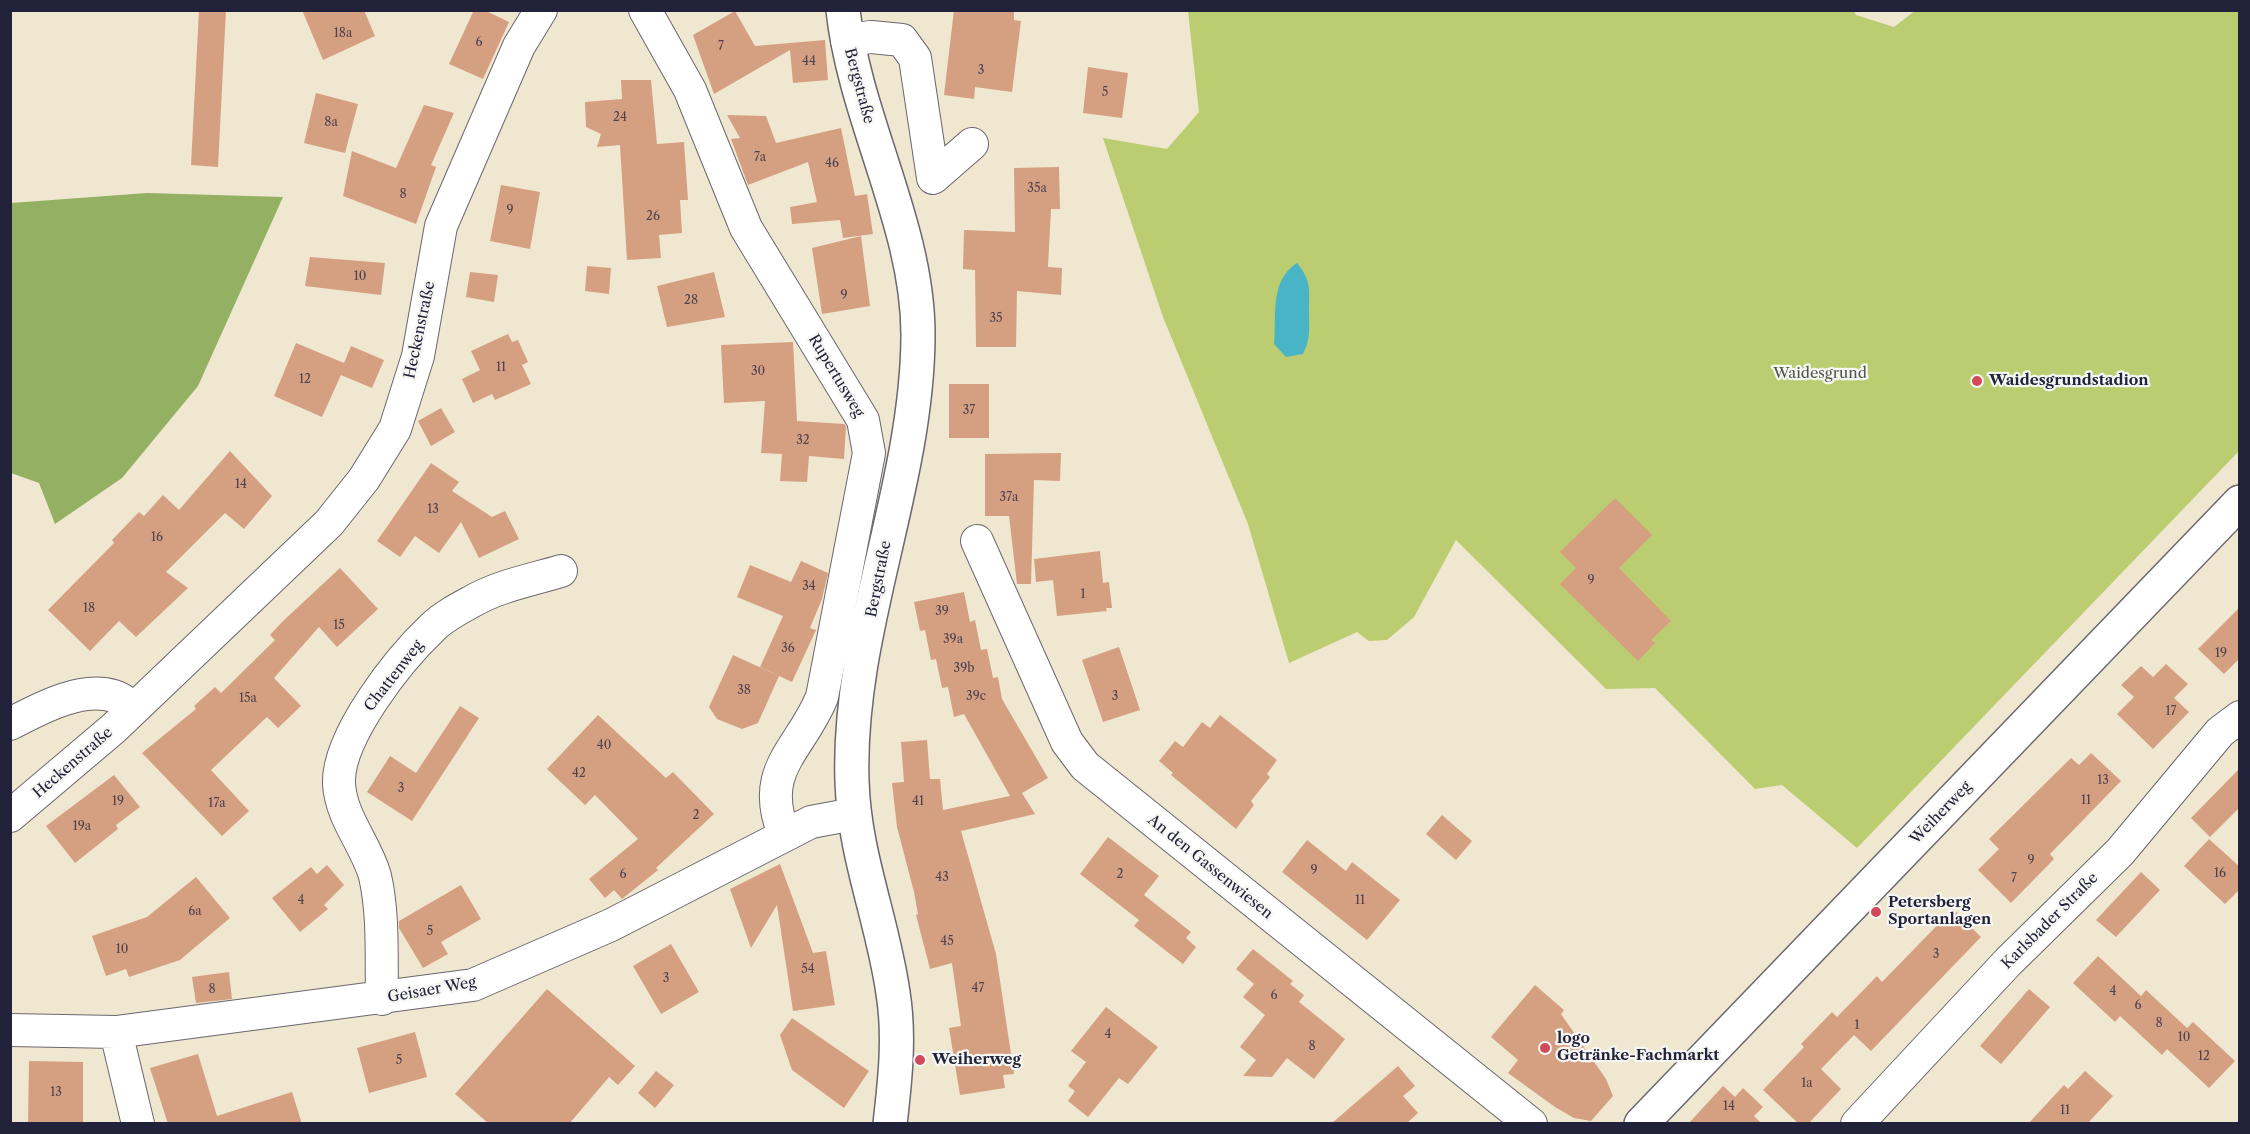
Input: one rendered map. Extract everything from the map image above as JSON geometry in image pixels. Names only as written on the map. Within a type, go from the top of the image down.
[{"type":"main road","name":"Bergstraße","points":[[845,25],[859,90],[899,225],[912,279],[918,333],[912,409],[855,705],[851,752],[854,814],[866,883],[893,993],[896,1059],[890,1124]]},
{"type":"main road","name":"Weiherweg","points":[[1641,1124],[2240,502]]},
{"type":"street","name":"Heckenstraße","points":[[10,816],[134,708],[329,523],[363,479],[395,429],[418,356],[441,226],[519,46],[540,10]]},
{"type":"street","name":"Rupertusweg","points":[[645,10],[690,90],[746,228],[863,420],[869,437],[869,453],[822,697],[806,730],[786,756],[776,786],[776,805],[784,834]]},
{"type":"street","name":"Bergstraße","points":[[845,25],[871,37],[902,40],[915,58],[933,178],[972,144]]},
{"type":"street","name":"An den Gassenwiesen","points":[[977,541],[1067,742],[1085,766],[1531,1124]]},
{"type":"street","name":"Chattenweg","points":[[382,999],[380,903],[370,860],[341,800],[340,759],[351,735],[378,692],[433,627],[473,600],[496,590],[561,571]]},
{"type":"street","points":[[10,724],[33,712],[80,696],[101,694],[116,696],[134,708]]},
{"type":"street","name":"Karlsbader Straße","points":[[1857,1124],[2007,962],[2120,852],[2220,732],[2240,717]]},
{"type":"street","name":"Geisaer Weg","points":[[10,1030],[116,1032],[382,999],[473,985],[611,925],[784,834],[811,822],[854,814]]},
{"type":"street","points":[[116,1032],[138,1124]]},
{"type":"green space","name":"Waidesgrund","points":[[1853,10],[1856,15],[1894,27],[1916,10],[2239,11],[2239,451],[1857,848],[1782,785],[1755,789],[1655,688],[1606,689],[1456,540],[1414,617],[1387,640],[1369,641],[1357,632],[1289,663],[1248,524],[1163,317],[1103,138],[1167,149],[1199,112],[1188,11]]},
{"type":"green space","points":[[147,193],[283,197],[198,386],[122,478],[55,524],[39,483],[11,473],[11,203]]},
{"type":"water","points":[[1297,263],[1309,286],[1309,333],[1303,354],[1286,357],[1274,344],[1276,299],[1282,279]]},
{"type":"building","points":[[199,10],[226,10],[218,167],[191,165]]},
{"type":"building","points":[[302,10],[364,10],[375,36],[323,60]]},
{"type":"building","points":[[474,10],[484,10],[509,22],[483,79],[449,64]]},
{"type":"building","points":[[954,10],[1014,10],[1014,20],[1021,21],[1012,92],[975,87],[974,99],[944,95]]},
{"type":"building","points":[[735,11],[755,46],[825,40],[828,80],[793,83],[790,50],[714,94],[693,35]]},
{"type":"building","points":[[1088,67],[1128,73],[1122,118],[1083,113]]},
{"type":"building","points":[[621,80],[651,80],[657,144],[684,142],[688,200],[680,200],[682,233],[659,235],[661,258],[627,260],[620,145],[597,147],[601,134],[586,127],[585,102],[622,99]]},
{"type":"building","points":[[316,93],[358,104],[345,153],[304,143]]},
{"type":"building","points":[[424,105],[454,113],[431,165],[436,167],[416,224],[343,196],[352,151],[396,168]]},
{"type":"building","points":[[727,115],[766,116],[776,143],[841,128],[855,196],[867,194],[873,234],[843,238],[840,220],[792,224],[790,207],[817,202],[808,162],[748,185],[731,139],[740,138]]},
{"type":"building","points":[[1059,167],[1060,209],[1051,209],[1048,267],[1062,268],[1061,295],[1017,291],[1016,347],[976,347],[975,270],[963,269],[964,230],[1015,232],[1014,168]]},
{"type":"building","points":[[501,185],[540,192],[530,249],[490,241]]},
{"type":"building","points":[[861,236],[870,306],[822,314],[812,248]]},
{"type":"building","points":[[310,257],[385,263],[381,295],[305,286]]},
{"type":"building","points":[[587,266],[611,268],[609,294],[585,291]]},
{"type":"building","points":[[470,272],[498,275],[494,302],[466,297]]},
{"type":"building","points":[[714,272],[725,317],[667,327],[657,286]]},
{"type":"building","points":[[508,334],[512,342],[518,340],[528,362],[522,365],[531,384],[495,400],[492,394],[473,403],[462,379],[480,370],[471,351]]},
{"type":"building","points":[[793,342],[797,421],[846,426],[844,459],[809,456],[807,482],[780,481],[782,454],[761,453],[765,401],[724,403],[721,345]]},
{"type":"building","points":[[296,343],[344,363],[351,346],[384,360],[372,388],[341,375],[322,417],[274,396]]},
{"type":"building","points":[[949,384],[989,384],[989,438],[949,438]]},
{"type":"building","points":[[441,408],[455,432],[431,446],[418,421]]},
{"type":"building","points":[[230,451],[272,496],[244,529],[225,513],[166,572],[188,588],[136,637],[119,621],[90,651],[48,610],[114,543],[112,540],[139,512],[144,516],[163,495],[179,510]]},
{"type":"building","points":[[1061,453],[1060,481],[1034,480],[1031,584],[1017,584],[1009,516],[985,516],[985,454]]},
{"type":"building","points":[[431,463],[459,482],[452,491],[492,517],[505,511],[519,539],[479,558],[461,522],[439,553],[415,536],[400,557],[377,541]]},
{"type":"building","points":[[1615,498],[1652,535],[1619,568],[1671,621],[1651,640],[1655,643],[1638,661],[1560,584],[1576,568],[1560,552]]},
{"type":"building","points":[[1100,551],[1103,583],[1109,582],[1112,608],[1106,608],[1107,611],[1057,616],[1053,580],[1036,582],[1034,559]]},
{"type":"building","points":[[801,561],[828,573],[822,599],[810,628],[816,630],[792,682],[760,667],[783,616],[737,597],[750,565],[791,582]]},
{"type":"building","points":[[340,568],[378,609],[337,647],[319,627],[274,678],[301,706],[278,728],[267,717],[211,770],[249,811],[222,836],[142,753],[196,709],[194,706],[215,687],[221,693],[275,640],[270,635],[282,622]]},
{"type":"building","points":[[964,592],[970,622],[975,620],[981,650],[987,649],[993,678],[998,677],[1002,699],[1048,778],[1022,793],[1035,814],[961,831],[996,954],[1014,1074],[1003,1075],[1005,1088],[960,1095],[949,1028],[961,1026],[952,963],[930,969],[916,915],[918,914],[914,892],[897,827],[892,783],[904,782],[901,742],[927,740],[930,779],[940,779],[943,810],[1010,796],[964,714],[954,717],[948,687],[942,688],[936,659],[931,660],[925,630],[920,631],[914,602]]},
{"type":"building","points":[[2240,607],[2240,658],[2224,674],[2198,649]]},
{"type":"building","points":[[1119,647],[1140,710],[1103,722],[1082,660]]},
{"type":"building","points":[[733,655],[779,676],[758,723],[742,729],[717,719],[709,707]]},
{"type":"building","points":[[2166,664],[2188,684],[2174,698],[2189,712],[2153,749],[2117,714],[2134,697],[2121,685],[2141,666],[2153,677]]},
{"type":"building","points":[[460,706],[479,718],[412,821],[367,792],[390,756],[416,773]]},
{"type":"building","points":[[598,715],[666,778],[673,772],[714,814],[656,868],[658,870],[622,899],[614,890],[605,898],[589,879],[638,839],[595,795],[585,805],[547,769]]},
{"type":"building","points":[[1220,715],[1277,760],[1267,774],[1270,777],[1251,801],[1254,805],[1236,829],[1171,775],[1173,773],[1159,761],[1175,741],[1183,747],[1202,722],[1210,728]]},
{"type":"building","points":[[2091,753],[2121,781],[2050,854],[2054,859],[2011,903],[1978,870],[1999,849],[1989,839],[2071,758],[2079,765]]},
{"type":"building","points":[[2240,768],[2240,807],[2210,837],[2191,818]]},
{"type":"building","points":[[114,775],[140,807],[116,825],[118,829],[75,863],[46,826]]},
{"type":"building","points":[[1442,815],[1472,841],[1456,860],[1426,834]]},
{"type":"building","points":[[1108,837],[1159,876],[1144,895],[1191,932],[1186,938],[1196,947],[1183,964],[1134,926],[1139,920],[1080,874]]},
{"type":"building","points":[[2209,839],[2240,867],[2240,889],[2225,904],[2184,866]]},
{"type":"building","points":[[1307,840],[1346,871],[1352,862],[1400,900],[1367,940],[1282,872]]},
{"type":"building","points":[[780,864],[813,953],[826,951],[835,1005],[793,1011],[777,905],[751,948],[730,889]]},
{"type":"building","points":[[327,865],[344,885],[324,905],[328,909],[300,932],[272,898],[311,867],[317,874]]},
{"type":"building","points":[[2141,872],[2160,890],[2116,937],[2096,920]]},
{"type":"building","points":[[196,877],[230,918],[180,960],[129,977],[126,969],[106,976],[92,936],[147,917]]},
{"type":"building","points":[[461,885],[481,919],[441,942],[448,954],[423,968],[399,928],[399,921]]},
{"type":"building","points":[[1953,909],[1981,937],[1871,1051],[1854,1035],[1821,1069],[1841,1089],[1808,1124],[1799,1124],[1763,1090],[1804,1047],[1801,1044],[1832,1012],[1837,1017],[1877,976],[1882,982]]},
{"type":"building","points":[[671,944],[699,992],[661,1014],[633,966]]},
{"type":"building","points":[[1253,949],[1293,981],[1290,984],[1304,995],[1299,1002],[1345,1039],[1314,1079],[1287,1058],[1272,1077],[1243,1076],[1256,1060],[1240,1047],[1265,1015],[1243,997],[1254,984],[1236,969]]},
{"type":"building","points":[[2098,956],[2141,996],[2146,990],[2187,1028],[2193,1022],[2235,1061],[2209,1088],[2167,1049],[2162,1055],[2120,1016],[2115,1022],[2073,983]]},
{"type":"building","points":[[229,972],[232,999],[196,1003],[192,977]]},
{"type":"building","name":"logo Getränke-Fachmarkt","points":[[1535,985],[1564,1010],[1561,1014],[1606,1079],[1613,1096],[1591,1121],[1574,1118],[1508,1073],[1518,1060],[1491,1037]]},
{"type":"building","points":[[547,989],[635,1066],[618,1085],[609,1077],[569,1124],[489,1124],[455,1094]]},
{"type":"building","points":[[2029,989],[2050,1007],[2001,1064],[1980,1046]]},
{"type":"building","points":[[1106,1007],[1158,1047],[1128,1084],[1119,1078],[1088,1117],[1068,1101],[1075,1091],[1068,1086],[1086,1062],[1071,1051]]},
{"type":"building","points":[[792,1018],[869,1071],[844,1108],[792,1070],[780,1035]]},
{"type":"building","points":[[415,1032],[427,1077],[369,1093],[357,1048]]},
{"type":"building","points":[[198,1054],[217,1116],[292,1092],[302,1124],[168,1124],[150,1068]]},
{"type":"building","points":[[29,1061],[83,1062],[83,1124],[28,1124]]},
{"type":"building","points":[[1398,1066],[1415,1086],[1403,1096],[1418,1113],[1406,1124],[1331,1124]]},
{"type":"building","points":[[656,1071],[674,1085],[655,1108],[638,1093]]},
{"type":"building","points":[[2085,1071],[2113,1096],[2087,1124],[2028,1124],[2064,1085],[2068,1089]]},
{"type":"building","points":[[1723,1086],[1735,1097],[1743,1088],[1763,1107],[1754,1116],[1762,1124],[1688,1124]]},
{"type":"place","name":"Waidesgrundstadion","points":[[1977,381]]},
{"type":"place","name":"Petersberg Sportanlagen","points":[[1876,912]]},
{"type":"place","name":"logo Getränke-Fachmarkt","points":[[1545,1048]]},
{"type":"place","name":"Weiherweg","points":[[920,1060]]}]
